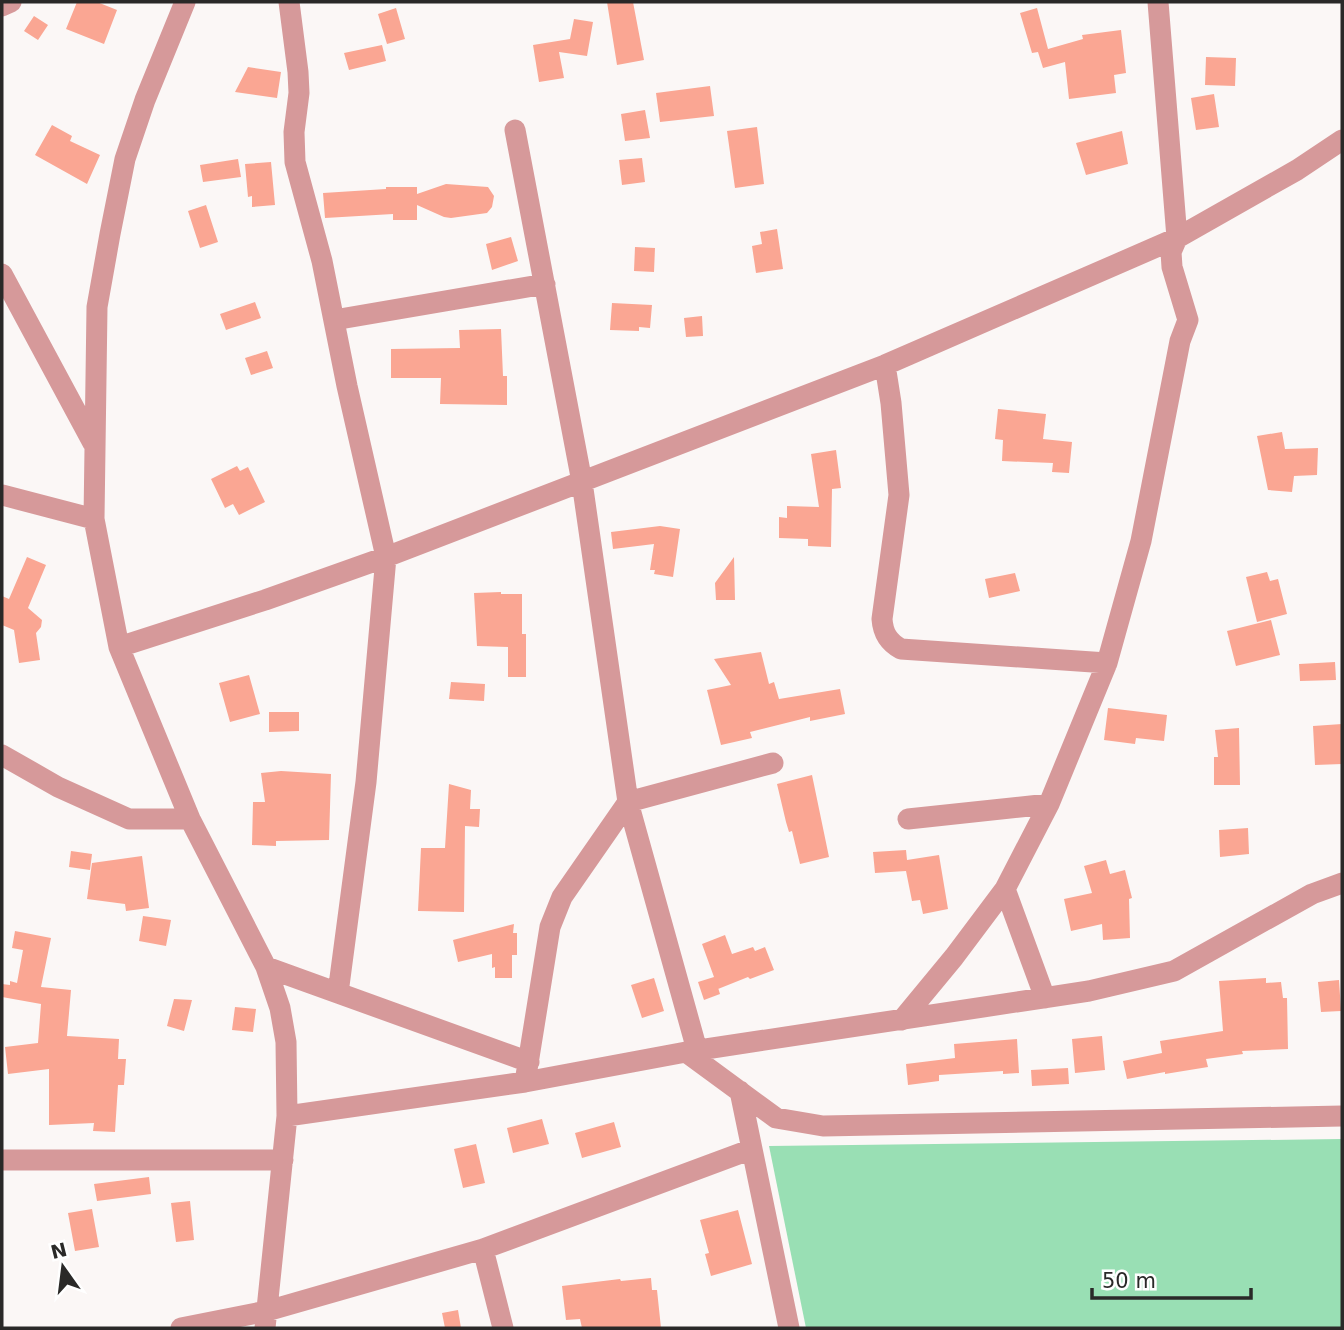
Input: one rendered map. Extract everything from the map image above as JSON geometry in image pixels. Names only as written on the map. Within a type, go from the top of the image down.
[{"type":"street","points":[[2,6],[11,2]]},
{"type":"street","points":[[185,2],[145,100],[125,159],[97,307],[94,519],[119,647],[190,819],[265,967],[279,1008],[286,1042],[287,1116],[266,1320]]},
{"type":"street","points":[[289,2],[299,93],[294,132],[295,162],[322,261],[386,557],[366,782],[338,993]]},
{"type":"street","points":[[902,1020],[1005,889],[1049,804],[1107,663],[1142,541],[1180,341],[1188,320],[1172,267],[1171,252],[1177,238],[1157,2]]},
{"type":"street","points":[[515,130],[582,482],[628,802],[692,1051],[776,1118],[823,1126],[1342,1116]]},
{"type":"street","points":[[119,647],[386,557],[885,365],[1177,238],[1297,170],[1342,139]]},
{"type":"street","points":[[2,274],[94,444]]},
{"type":"street","points":[[334,320],[545,284]]},
{"type":"street","points":[[885,365],[899,495],[883,619],[887,638],[901,649],[1107,663]]},
{"type":"street","points":[[2,495],[94,519]]},
{"type":"street","points":[[2,755],[58,787],[129,819],[190,819]]},
{"type":"street","points":[[527,1072],[550,927],[562,897],[628,802],[773,763]]},
{"type":"street","points":[[908,819],[1049,804]]},
{"type":"street","points":[[287,1116],[527,1072],[692,1051],[1089,991],[1174,971],[1312,894],[1342,883]]},
{"type":"street","points":[[1005,889],[1045,998]]},
{"type":"street","points":[[265,967],[338,993],[527,1072]]},
{"type":"street","points":[[740,1091],[789,1328]]},
{"type":"street","points":[[181,1328],[266,1320],[483,1249],[752,1149]]},
{"type":"street","points":[[2,1160],[283,1160]]},
{"type":"street","points":[[483,1249],[503,1328]]},
{"type":"green space","points":[[1342,1139],[1342,1328],[806,1328],[769,1146]]},
{"type":"building","points":[[77,2],[97,2],[117,10],[104,44],[66,29]]},
{"type":"building","points":[[607,2],[633,2],[644,60],[617,65]]},
{"type":"building","points":[[396,8],[405,39],[387,44],[378,14]]},
{"type":"building","points":[[1037,8],[1048,49],[1083,39],[1082,35],[1121,30],[1126,73],[1114,75],[1116,93],[1069,99],[1065,62],[1043,68],[1038,52],[1032,53],[1020,13]]},
{"type":"building","points":[[34,16],[48,25],[38,40],[24,31]]},
{"type":"building","points":[[574,19],[593,22],[587,56],[559,52],[564,78],[539,82],[533,45],[570,39]]},
{"type":"building","points":[[382,45],[386,61],[349,70],[344,53]]},
{"type":"building","points":[[1206,57],[1236,58],[1235,86],[1205,85]]},
{"type":"building","points":[[248,67],[281,72],[277,98],[235,92]]},
{"type":"building","points":[[710,86],[714,116],[660,122],[656,93]]},
{"type":"building","points":[[1214,94],[1219,127],[1196,130],[1191,98]]},
{"type":"building","points":[[645,110],[650,138],[625,141],[621,114]]},
{"type":"building","points":[[52,125],[72,136],[70,141],[100,155],[87,184],[35,155]]},
{"type":"building","points":[[757,127],[764,184],[735,188],[727,131]]},
{"type":"building","points":[[1122,131],[1128,164],[1086,175],[1076,143]]},
{"type":"building","points":[[642,158],[645,182],[622,185],[619,160]]},
{"type":"building","points":[[238,159],[241,177],[203,182],[200,165]]},
{"type":"building","points":[[271,162],[275,205],[252,207],[252,196],[248,197],[245,164]]},
{"type":"building","points":[[446,184],[488,187],[494,196],[492,207],[487,213],[451,218],[417,205],[417,220],[393,220],[393,214],[325,218],[323,193],[417,187],[417,194]]},
{"type":"building","points":[[206,205],[218,242],[200,248],[188,211]]},
{"type":"building","points":[[777,229],[783,269],[756,273],[752,246],[762,244],[760,232]]},
{"type":"building","points":[[511,237],[518,261],[492,270],[486,244]]},
{"type":"building","points":[[635,247],[655,248],[654,272],[634,271]]},
{"type":"building","points":[[255,302],[261,318],[226,330],[220,314]]},
{"type":"building","points":[[612,303],[652,305],[650,328],[639,327],[639,331],[610,330]]},
{"type":"building","points":[[702,316],[703,336],[686,337],[684,318]]},
{"type":"building","points":[[501,329],[503,376],[507,376],[507,405],[440,404],[441,378],[391,378],[391,349],[460,348],[459,330]]},
{"type":"building","points":[[267,351],[273,368],[251,375],[245,358]]},
{"type":"building","points":[[998,409],[1046,414],[1043,439],[1072,442],[1069,473],[1052,472],[1053,463],[1002,461],[1003,440],[995,439]]},
{"type":"building","points":[[1282,432],[1285,449],[1318,448],[1317,475],[1294,476],[1292,492],[1268,490],[1257,436]]},
{"type":"building","points":[[836,450],[841,488],[832,489],[831,547],[808,546],[808,539],[779,538],[779,517],[787,518],[787,506],[819,507],[811,454]]},
{"type":"building","points":[[237,466],[240,471],[248,467],[265,502],[239,515],[233,504],[225,508],[211,479]]},
{"type":"building","points":[[660,526],[680,529],[673,577],[654,574],[655,570],[650,570],[654,544],[613,549],[611,532]]},
{"type":"building","points":[[27,557],[46,565],[28,608],[42,620],[36,633],[40,660],[19,663],[14,630],[2,625],[2,596],[9,599]]},
{"type":"building","points":[[734,557],[735,600],[716,600],[715,583]]},
{"type":"building","points":[[1267,572],[1270,581],[1278,579],[1287,614],[1257,622],[1246,577]]},
{"type":"building","points":[[1015,573],[1020,591],[989,598],[985,579]]},
{"type":"building","points":[[474,593],[522,594],[526,677],[508,677],[508,647],[477,646]]},
{"type":"building","points":[[1271,620],[1280,655],[1236,666],[1227,631]]},
{"type":"building","points":[[761,652],[769,684],[774,682],[779,699],[840,689],[845,714],[810,721],[810,717],[750,732],[752,738],[721,745],[707,690],[731,685],[714,659]]},
{"type":"building","points":[[1335,662],[1336,680],[1300,681],[1299,664]]},
{"type":"building","points":[[249,675],[260,714],[230,722],[219,683]]},
{"type":"building","points":[[451,682],[485,684],[484,701],[449,699]]},
{"type":"building","points":[[1108,708],[1167,715],[1164,741],[1136,738],[1135,744],[1104,740]]},
{"type":"building","points":[[269,712],[299,712],[299,731],[269,732]]},
{"type":"building","points":[[1342,724],[1342,764],[1315,765],[1313,726]]},
{"type":"building","points":[[1239,728],[1240,785],[1214,785],[1214,757],[1218,757],[1215,730]]},
{"type":"building","points":[[281,771],[331,774],[329,840],[276,841],[276,846],[252,845],[253,802],[265,802],[261,773]]},
{"type":"building","points":[[812,775],[829,857],[800,864],[777,784]]},
{"type":"building","points":[[449,784],[471,790],[470,809],[480,809],[479,827],[465,826],[464,912],[418,911],[421,848],[445,848]]},
{"type":"building","points":[[1248,828],[1249,854],[1220,857],[1219,830]]},
{"type":"building","points":[[906,850],[907,860],[939,855],[948,909],[923,914],[920,900],[912,901],[906,871],[875,873],[873,852]]},
{"type":"building","points":[[71,851],[92,854],[90,870],[69,867]]},
{"type":"building","points":[[142,856],[149,908],[126,911],[125,904],[87,899],[92,863]]},
{"type":"building","points":[[1106,860],[1110,874],[1125,870],[1132,898],[1129,899],[1130,938],[1103,940],[1102,924],[1071,931],[1064,899],[1092,893],[1084,866]]},
{"type":"building","points":[[143,916],[171,920],[166,946],[139,941]]},
{"type":"building","points":[[514,924],[513,933],[517,933],[517,955],[512,955],[512,978],[495,978],[492,954],[458,962],[453,940]]},
{"type":"building","points":[[15,931],[51,938],[41,987],[71,990],[67,1036],[119,1039],[118,1059],[126,1059],[124,1085],[118,1085],[115,1132],[93,1131],[94,1123],[49,1125],[49,1069],[8,1074],[5,1047],[38,1043],[41,1004],[2,997],[2,984],[10,985],[10,981],[17,983],[23,950],[12,948]]},
{"type":"building","points":[[725,935],[732,954],[753,947],[755,951],[765,947],[774,970],[718,989],[720,994],[704,1000],[698,982],[714,977],[702,944]]},
{"type":"building","points":[[654,978],[664,1011],[642,1018],[631,985]]},
{"type":"building","points":[[1266,978],[1266,983],[1281,982],[1283,998],[1287,998],[1288,1049],[1242,1051],[1243,1054],[1206,1059],[1208,1067],[1127,1079],[1123,1061],[1162,1053],[1160,1041],[1223,1031],[1219,981]]},
{"type":"building","points":[[1339,980],[1341,1011],[1321,1012],[1318,982]]},
{"type":"building","points":[[174,999],[192,1000],[184,1031],[167,1026]]},
{"type":"building","points":[[235,1007],[256,1009],[253,1032],[232,1030]]},
{"type":"building","points":[[1102,1036],[1105,1070],[1075,1073],[1072,1039]]},
{"type":"building","points":[[1017,1039],[1019,1073],[1003,1074],[1003,1071],[939,1075],[939,1081],[908,1085],[906,1064],[955,1058],[954,1044]]},
{"type":"building","points":[[1068,1068],[1069,1084],[1032,1086],[1031,1070]]},
{"type":"building","points":[[542,1119],[549,1144],[513,1153],[507,1128]]},
{"type":"building","points":[[614,1122],[621,1147],[582,1158],[575,1133]]},
{"type":"building","points":[[476,1144],[485,1183],[463,1188],[454,1149]]},
{"type":"building","points":[[149,1177],[151,1194],[97,1201],[94,1184]]},
{"type":"building","points":[[190,1201],[194,1240],[176,1242],[171,1203]]},
{"type":"building","points":[[92,1209],[99,1247],[75,1251],[68,1213]]},
{"type":"building","points":[[738,1210],[752,1264],[711,1276],[705,1254],[709,1253],[700,1220]]},
{"type":"building","points":[[651,1278],[652,1290],[657,1290],[661,1328],[582,1328],[580,1319],[566,1320],[562,1286]]},
{"type":"building","points":[[458,1310],[461,1328],[445,1328],[442,1313]]}]
